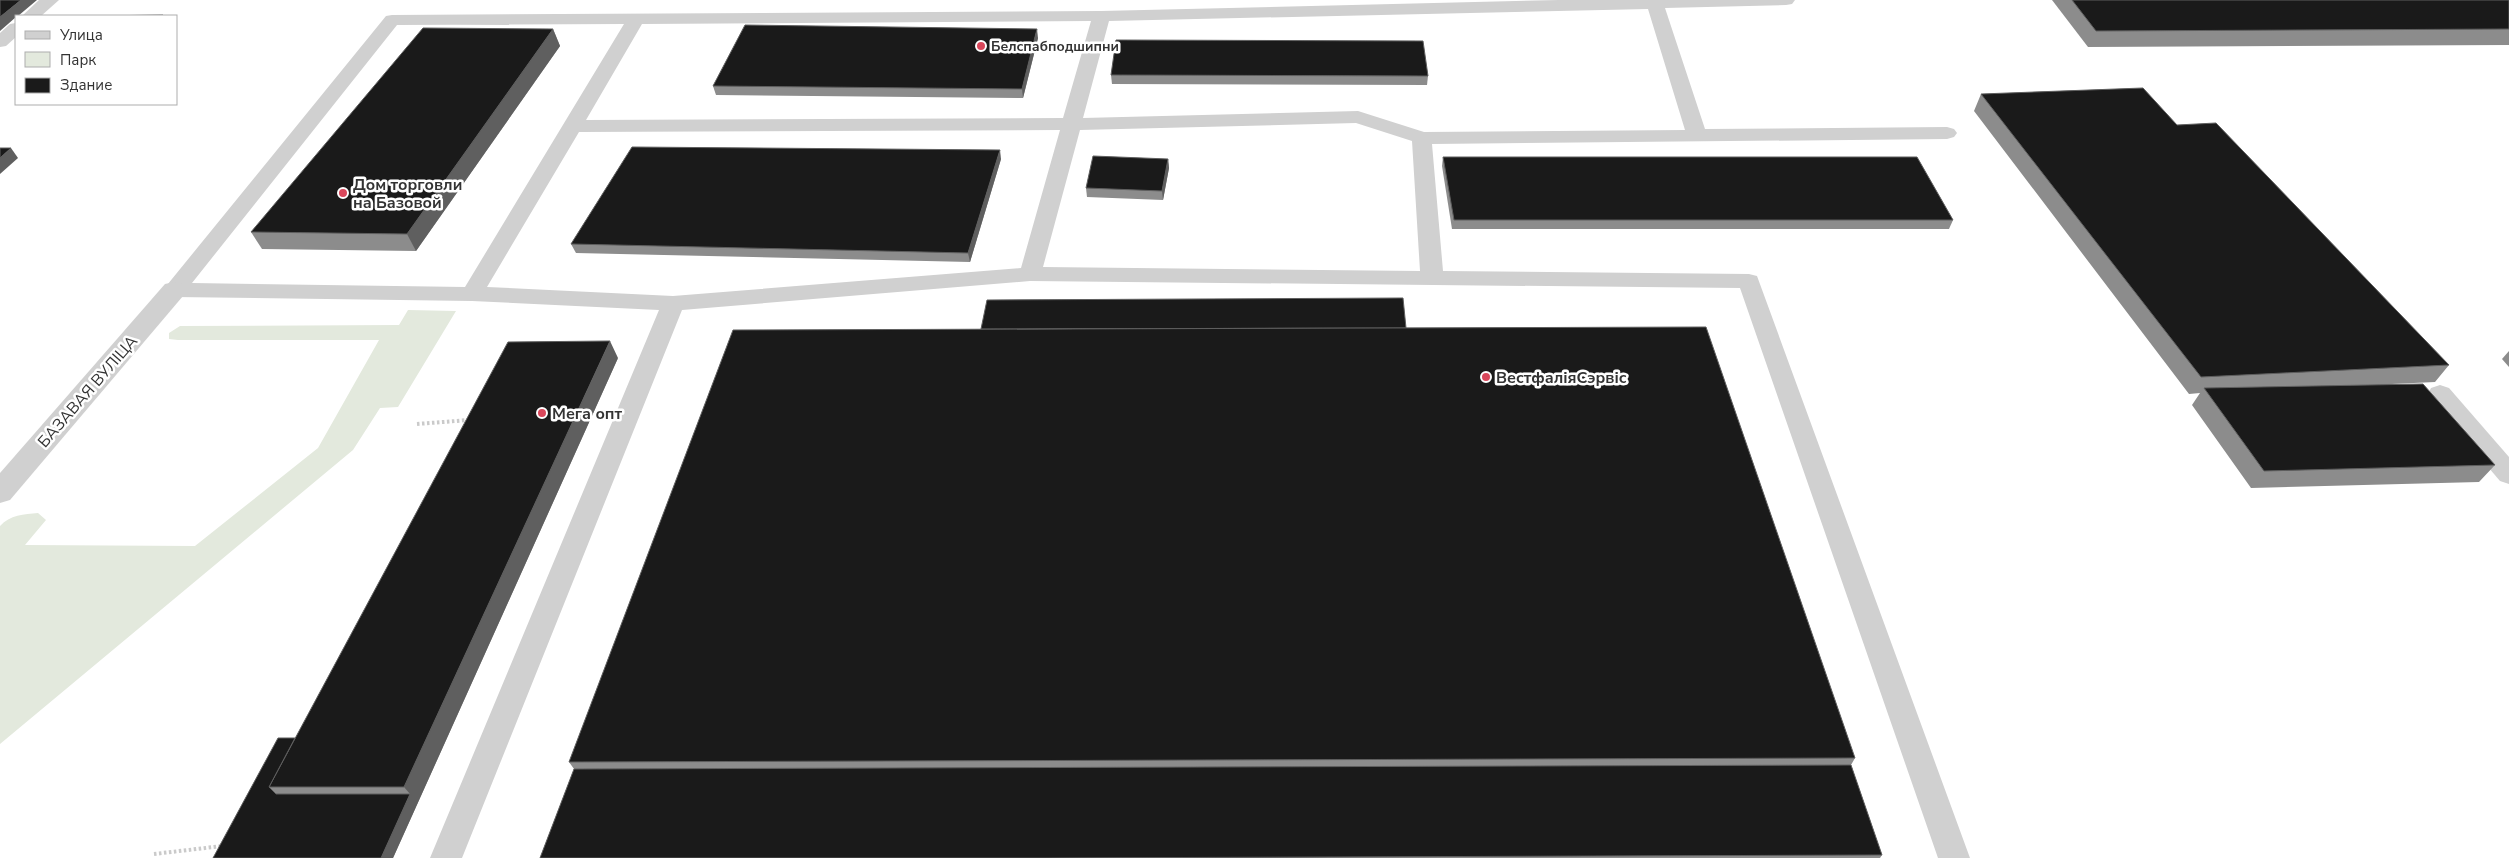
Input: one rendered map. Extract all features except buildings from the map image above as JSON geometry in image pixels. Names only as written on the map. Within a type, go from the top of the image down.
[{"type":"street","name":"БАЗАВАЯ ВУЛІЦА","points":[[0,492],[174,290]]},
{"type":"lane","points":[[32,15],[50,0]]},
{"type":"lane","points":[[174,290],[392,20],[1101,16],[1786,0]]},
{"type":"lane","points":[[1655,3],[1697,136]]},
{"type":"lane","points":[[1030,274],[1101,16]]},
{"type":"lane","points":[[472,294],[636,19]]},
{"type":"lane","points":[[0,42],[15,29]]},
{"type":"lane","points":[[572,126],[1072,124],[1358,117],[1422,138],[1948,134]]},
{"type":"lane","points":[[1422,138],[1432,278]]},
{"type":"lane","points":[[174,290],[472,294],[673,303],[1030,274],[1749,281],[1954,858]]},
{"type":"lane","points":[[446,858],[673,303]]},
{"type":"lane","points":[[2440,394],[2509,474]]},
{"type":"path","points":[[417,424],[476,419]]},
{"type":"path","points":[[154,854],[225,845]]},
{"type":"green space","points":[[408,310],[456,311],[398,407],[380,408],[353,450],[0,744],[0,526],[13,517],[38,513],[46,520],[25,545],[195,546],[318,448],[379,340],[178,340],[169,339],[169,333],[180,326],[399,325]]},
{"type":"place","name":"Белспабподшипни","points":[[981,46]]},
{"type":"place","name":"Дом торговли на Базовой","points":[[343,193]]},
{"type":"place","name":"ВестфаліяСэрвіс","points":[[1486,377]]},
{"type":"place","name":"Мега опт","points":[[542,413]]}]
